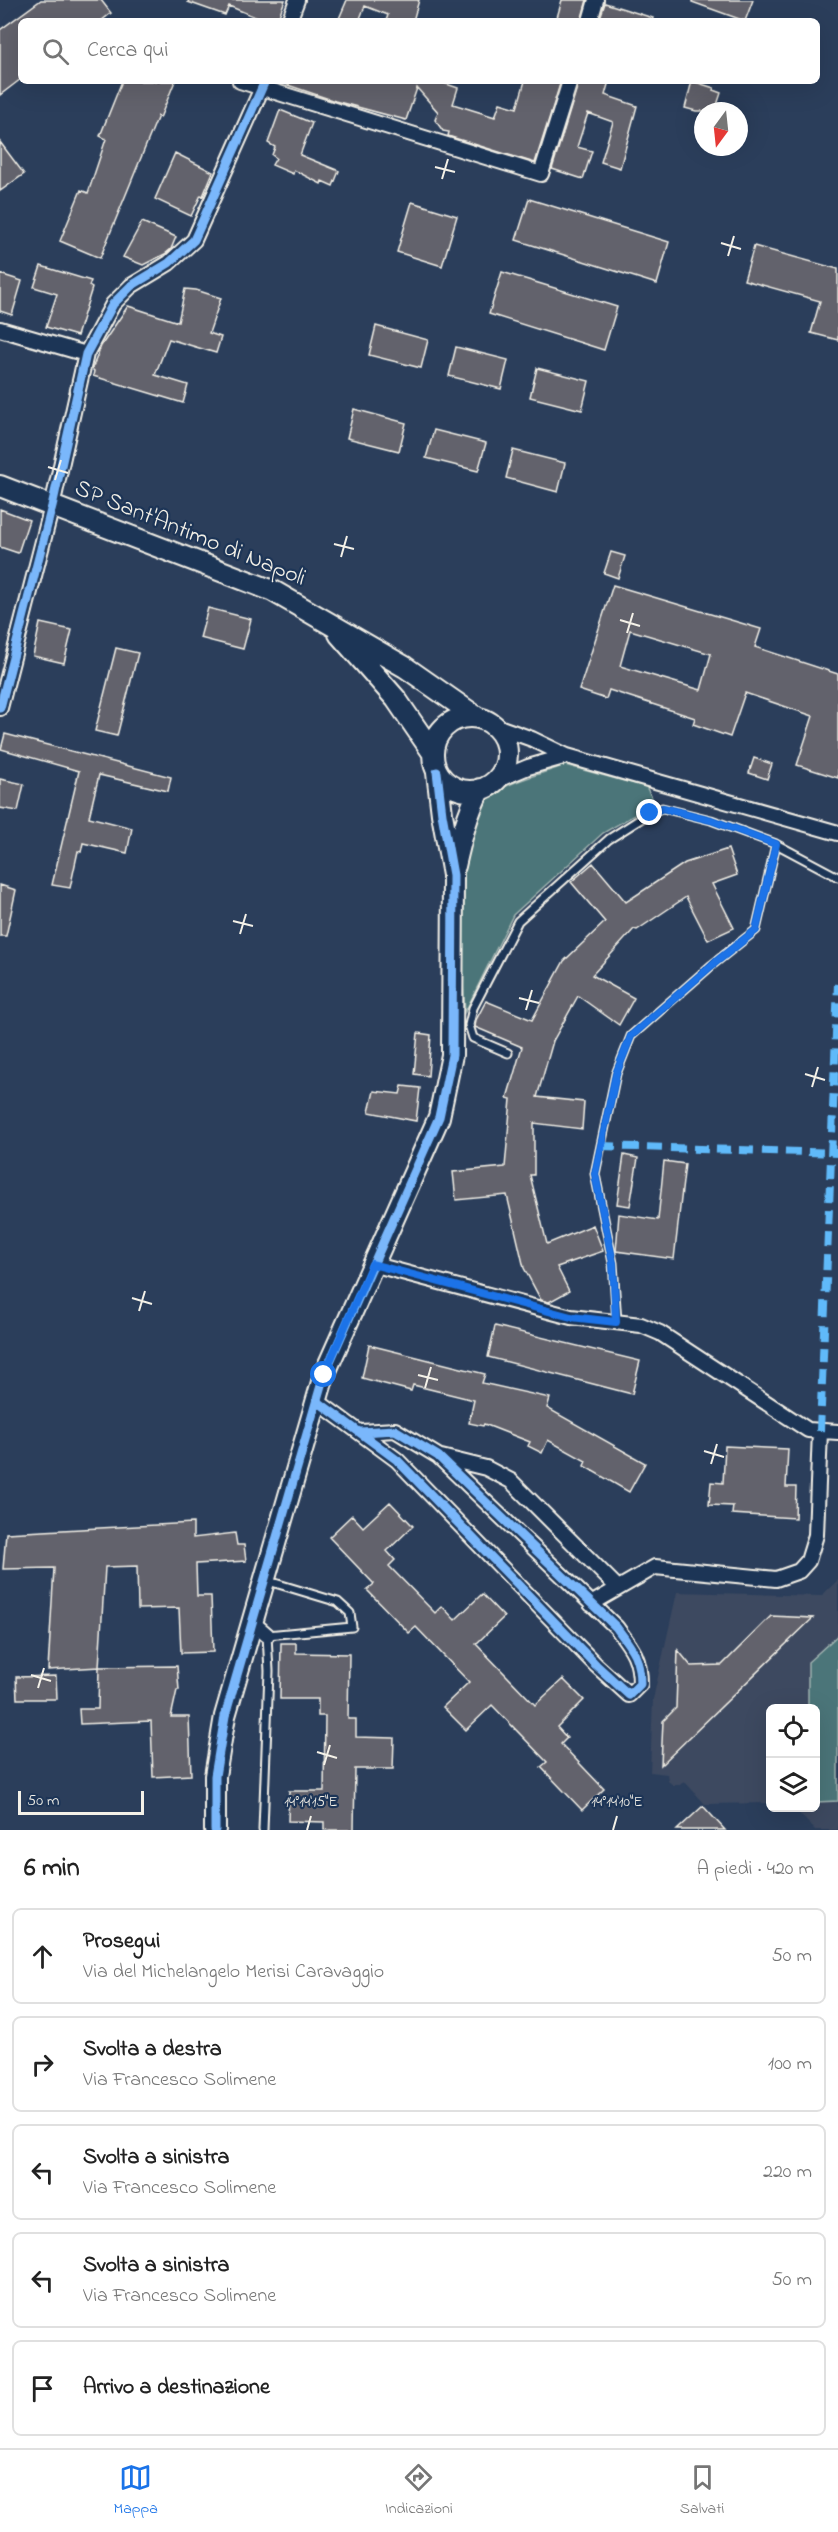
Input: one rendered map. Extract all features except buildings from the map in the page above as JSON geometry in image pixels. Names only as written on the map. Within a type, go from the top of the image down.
[{"type":"street","points":[[290,18],[297,0]]},
{"type":"street","points":[[591,18],[596,0]]},
{"type":"street","points":[[0,708],[52,506],[86,354],[113,304],[131,286],[169,263],[194,240],[264,85],[541,174],[569,84]]},
{"type":"street","points":[[0,329],[86,354]]},
{"type":"street","name":"SP Sant'Antimo di Napoli","points":[[0,486],[273,591],[405,667],[485,721]]},
{"type":"street","name":"SP Sant'Antimo di Napoli","points":[[325,619],[396,699],[435,763]]},
{"type":"street","points":[[215,1830],[215,1776],[225,1716],[259,1629],[264,1580],[316,1401],[324,1375],[372,1264],[439,1117],[452,1055],[453,875],[442,814],[434,743],[447,725],[456,719],[485,721],[532,739],[567,756],[838,833]]},
{"type":"street","points":[[453,875],[463,829],[472,805],[503,771],[507,759],[506,746],[501,734],[485,721]]},
{"type":"street","points":[[435,763],[451,786],[471,791],[528,767],[567,756]]},
{"type":"street","points":[[372,1264],[571,1317],[641,1325],[660,1333],[808,1430],[838,1432]]},
{"type":"street","points":[[316,1401],[397,1460],[596,1665],[629,1695],[640,1684],[640,1666],[633,1648],[616,1627],[438,1456],[395,1430],[361,1432]]},
{"type":"street","points":[[591,1604],[655,1567],[776,1579],[799,1571],[807,1561],[816,1535],[820,1431]]},
{"type":"street","points":[[438,1456],[486,1468],[511,1481],[618,1588]]},
{"type":"lane","points":[[508,1053],[473,1038],[469,1025],[473,1008],[518,921],[609,839],[650,813],[663,808],[711,820],[776,844],[838,877]]},
{"type":"lane","points":[[616,1322],[613,1263],[595,1174],[616,1074],[631,1036],[756,930],[776,844]]},
{"type":"lane","points":[[263,1830],[269,1671],[259,1629],[352,1627],[350,1613],[338,1602],[264,1580]]},
{"type":"shaded area","points":[[838,1580],[838,1635],[808,1662],[808,1704],[766,1704],[766,1803],[705,1804],[684,1781],[680,1785],[673,1785],[668,1781],[667,1774],[650,1772],[653,1699],[677,1592],[821,1596]]},
{"type":"shaded area","points":[[838,1801],[838,1830],[815,1830],[798,1812],[820,1812],[820,1802]]},
{"type":"green space","points":[[565,765],[646,787],[655,803],[603,833],[513,915],[465,1012],[460,939],[461,891],[468,843],[479,810],[493,793],[523,779]]},
{"type":"green space","points":[[838,1635],[838,1801],[820,1802],[820,1704],[808,1704],[808,1662]]},
{"type":"marked path","points":[[820,1431],[838,984]]},
{"type":"marked path","points":[[601,1146],[838,1153]]},
{"type":"cycle path","points":[[0,708],[52,506],[86,354],[113,304],[131,286],[169,263],[194,240],[264,84]]},
{"type":"cycle path","points":[[215,1830],[215,1776],[225,1716],[324,1375],[439,1117],[452,1055],[453,875],[437,772]]},
{"type":"cycle path","points":[[317,1401],[397,1460],[596,1665],[629,1695],[640,1684],[637,1660],[616,1627],[438,1456],[395,1430],[361,1432]]},
{"type":"route","points":[[324,1375],[372,1264],[571,1317],[616,1322],[613,1263],[595,1174],[616,1074],[631,1036],[756,930],[776,844],[711,820],[663,808],[650,813]]}]
